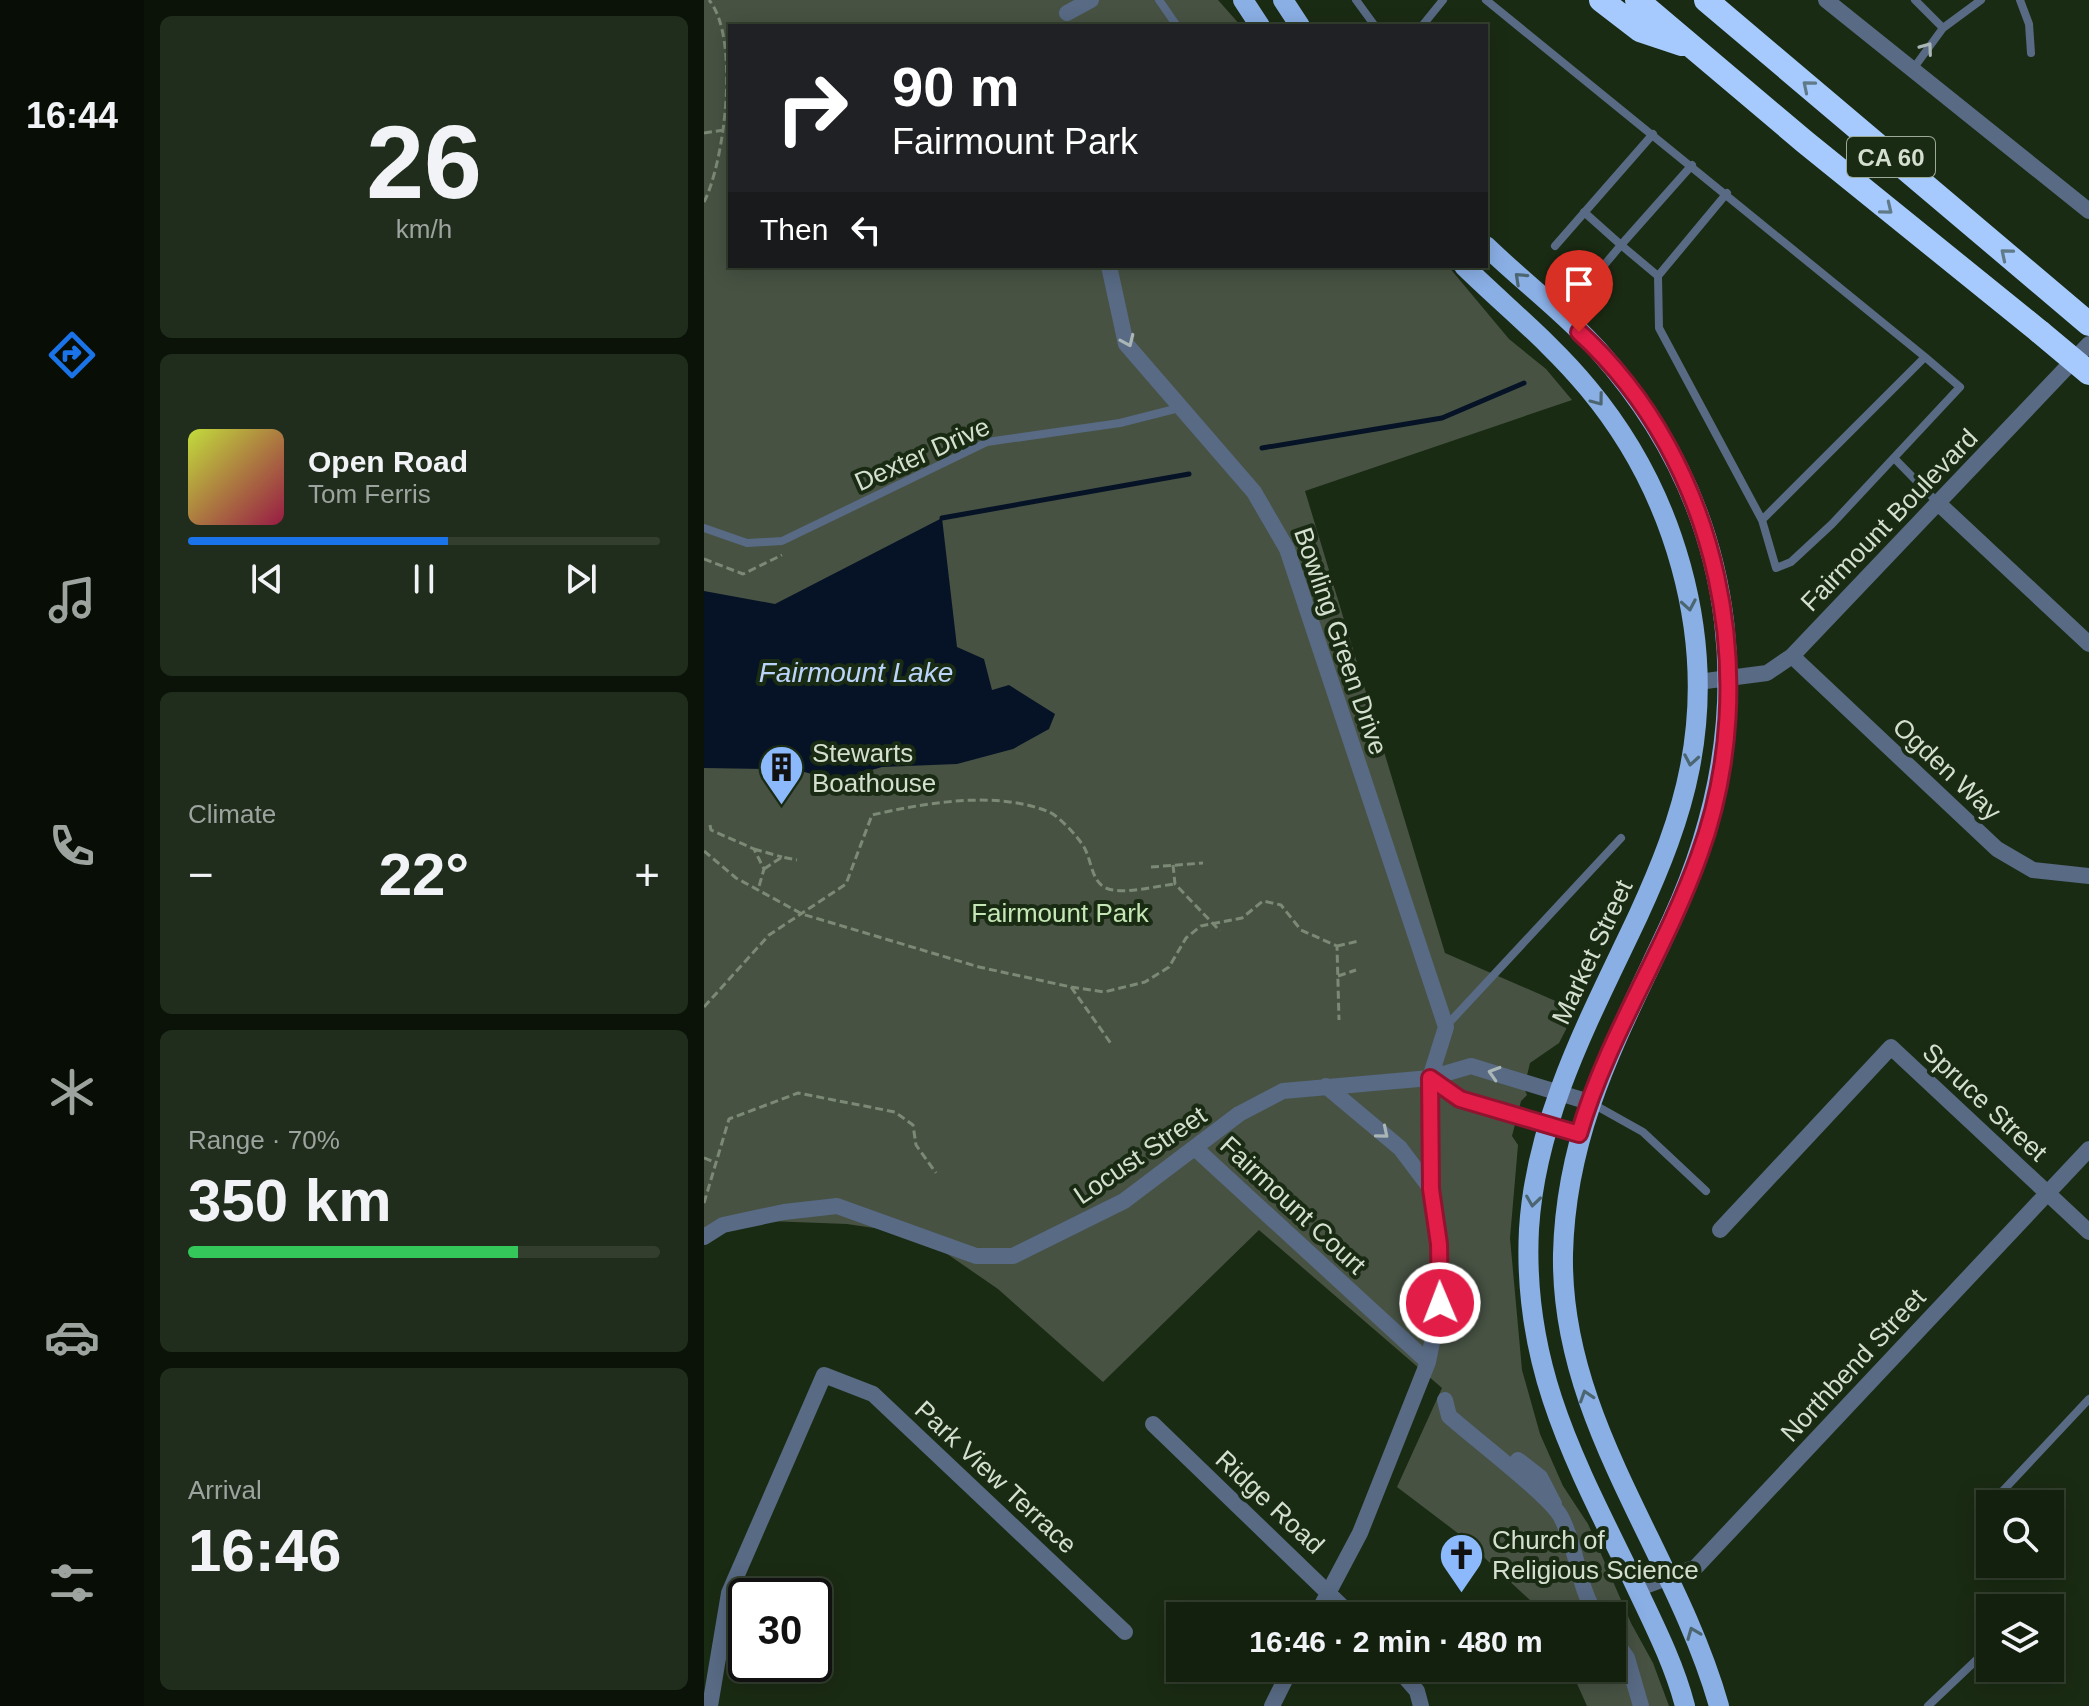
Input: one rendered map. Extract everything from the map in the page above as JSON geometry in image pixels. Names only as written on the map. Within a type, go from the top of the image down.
[{"type":"highway","points":[[1601,0],[1640,30],[1689,46]]},
{"type":"highway","name":"CA 60","points":[[1637,0],[2089,373]]},
{"type":"highway","name":"CA 60","points":[[1711,3],[2089,324]]},
{"type":"main road","points":[[1243,0],[1259,24]]},
{"type":"main road","points":[[1283,0],[1299,24]]},
{"type":"main road","points":[[1488,248],[1597,348],[1637,399],[1671,457],[1694,508],[1725,610],[1730,679],[1723,768],[1705,839],[1684,893],[1589,1102],[1569,1182],[1563,1250],[1564,1297],[1575,1361],[1596,1428],[1693,1631],[1719,1706]]},
{"type":"main road","name":"Market Street","points":[[1466,268],[1587,386],[1631,448],[1661,507],[1681,568],[1698,682],[1692,755],[1673,832],[1557,1092],[1529,1227],[1529,1284],[1541,1366],[1560,1429],[1637,1589],[1685,1706]]},
{"type":"street","points":[[1066,13],[1091,0]]},
{"type":"street","points":[[1834,3],[2089,211]]},
{"type":"street","name":"Bowling Green Drive","points":[[1109,268],[1126,344],[1239,473],[1265,508],[1292,560],[1446,1027]]},
{"type":"street","name":"Fairmount Boulevard","points":[[1698,682],[1767,673],[1792,656],[2089,344]]},
{"type":"street","points":[[1938,503],[2089,644]]},
{"type":"street","name":"Ogden Way","points":[[1792,656],[1997,849],[2033,870],[2089,876]]},
{"type":"street","points":[[1323,1602],[1360,1533],[1428,1362],[1440,1303],[1439,1244],[1431,1189],[1430,1078],[1446,1027]]},
{"type":"street","name":"Spruce Street","points":[[1720,1230],[1891,1047],[2089,1232]]},
{"type":"street","points":[[1430,1078],[1471,1066],[1589,1102]]},
{"type":"street","points":[[1430,1078],[1460,1099],[1579,1134]]},
{"type":"street","name":"Locust Street","points":[[704,1237],[723,1225],[813,1206],[837,1206],[976,1256],[1013,1256],[1124,1201],[1239,1114],[1283,1091],[1430,1078]]},
{"type":"street","points":[[1326,1086],[1400,1148],[1431,1189]]},
{"type":"street","name":"Fairmount Court","points":[[1196,1149],[1428,1362]]},
{"type":"street","name":"Northbend Street","points":[[1637,1589],[1669,1579],[1700,1563],[2089,1149]]},
{"type":"street","points":[[704,1217],[723,1225]]},
{"type":"street","name":"Park View Terrace","points":[[712,1705],[729,1593],[824,1375],[873,1394],[1125,1632]]},
{"type":"street","points":[[1445,1400],[1449,1416],[1559,1512]]},
{"type":"street","name":"Ridge Road","points":[[1153,1424],[1340,1602]]},
{"type":"street","points":[[1518,1460],[1540,1477],[1559,1512],[1576,1547],[1589,1602]]},
{"type":"street","points":[[1626,1657],[1641,1706]]},
{"type":"street","points":[[1272,1706],[1284,1682]]},
{"type":"street","points":[[1409,1682],[1417,1691],[1421,1706]]},
{"type":"lane","points":[[1159,0],[1176,24]]},
{"type":"lane","points":[[1356,0],[1374,24]]},
{"type":"lane","points":[[1424,24],[1443,0]]},
{"type":"lane","points":[[1486,0],[1727,193],[1960,387],[1832,524],[1791,562],[1776,568],[1762,520],[1659,328],[1658,276],[1727,193]]},
{"type":"lane","points":[[1915,0],[1943,28]]},
{"type":"lane","points":[[1913,69],[1943,28],[1981,0]]},
{"type":"lane","points":[[2020,0],[2029,24],[2031,53]]},
{"type":"lane","points":[[1555,246],[1653,134]]},
{"type":"lane","points":[[1561,316],[1692,165]]},
{"type":"lane","points":[[1584,212],[1658,276]]},
{"type":"lane","points":[[1762,520],[1925,357]]},
{"type":"lane","name":"Dexter Drive","points":[[704,528],[747,543],[782,541],[987,442],[1120,423],[1179,408]]},
{"type":"lane","points":[[1894,458],[1938,503]]},
{"type":"lane","points":[[1446,1027],[1621,838]]},
{"type":"lane","points":[[1589,1102],[1643,1132],[1706,1191]]},
{"type":"lane","points":[[2004,1490],[2089,1399]]},
{"type":"lane","points":[[1928,1706],[1976,1660]]},
{"type":"path","points":[[704,202],[715,181],[723,129],[723,30],[709,0]]},
{"type":"path","points":[[723,107],[728,106]]},
{"type":"path","points":[[704,133],[728,129]]},
{"type":"path","points":[[704,1007],[769,935],[846,884],[872,815],[931,801],[999,802],[1052,813],[1084,846],[1096,880],[1104,887],[1115,891],[1175,884]]},
{"type":"path","points":[[710,825],[711,830],[754,849],[797,860]]},
{"type":"path","points":[[754,849],[764,869]]},
{"type":"path","points":[[704,851],[736,878],[802,914],[979,967],[1104,992],[1145,982],[1169,967],[1186,938],[1201,926],[1242,918],[1263,901],[1271,900],[1281,905],[1301,930],[1337,946],[1359,941]]},
{"type":"path","points":[[758,890],[764,869],[782,857]]},
{"type":"path","points":[[1151,867],[1203,863]]},
{"type":"path","points":[[1173,865],[1175,884],[1220,931]]},
{"type":"path","points":[[1337,946],[1339,1020]]},
{"type":"path","points":[[1338,976],[1356,970]]},
{"type":"path","points":[[1071,987],[1112,1045]]},
{"type":"path","points":[[704,1203],[729,1119],[798,1093],[895,1112],[913,1125],[916,1145],[936,1173]]},
{"type":"path","points":[[704,1158],[714,1162]]},
{"type":"green space","name":"Fairmount Park","points":[[704,0],[1218,0],[1239,24],[728,24],[728,268],[1450,268],[1509,339],[1546,369],[1572,400],[1305,491],[1445,953],[1576,1010],[1559,1043],[1530,1063],[1524,1088],[1527,1095],[1521,1101],[1512,1136],[1518,1145],[1510,1238],[1522,1370],[1540,1434],[1563,1486],[1588,1524],[1622,1602],[1532,1602],[1459,1534],[1397,1487],[1442,1388],[1259,1230],[1103,1382],[998,1289],[940,1249],[894,1231],[847,1224],[744,1220],[704,1238]]},
{"type":"green space","name":"Fairmount Park","points":[[1626,1611],[1653,1663],[1669,1706],[1587,1706],[1576,1682],[1626,1682]]},
{"type":"water","name":"Fairmount Lake","points":[[942,518],[957,647],[984,659],[992,690],[1009,685],[1055,714],[1049,729],[1013,749],[957,764],[882,767],[848,777],[811,779],[812,774],[769,763],[767,769],[704,768],[704,591],[775,604]]},
{"type":"waterway","points":[[1262,448],[1442,418],[1524,383]]},
{"type":"waterway","points":[[942,518],[1189,474]]},
{"type":"place","name":"Stewarts Boathouse","points":[[781,807]]},
{"type":"place","name":"Church of Religious Science","points":[[1461,1594]]},
{"type":"route","points":[[1440,1303],[1439,1244],[1431,1189],[1430,1078],[1460,1099],[1579,1134],[1601,1073],[1700,855],[1723,768],[1730,679],[1725,610],[1710,556],[1694,508],[1671,457],[1637,399],[1597,348],[1579,332]]}]
